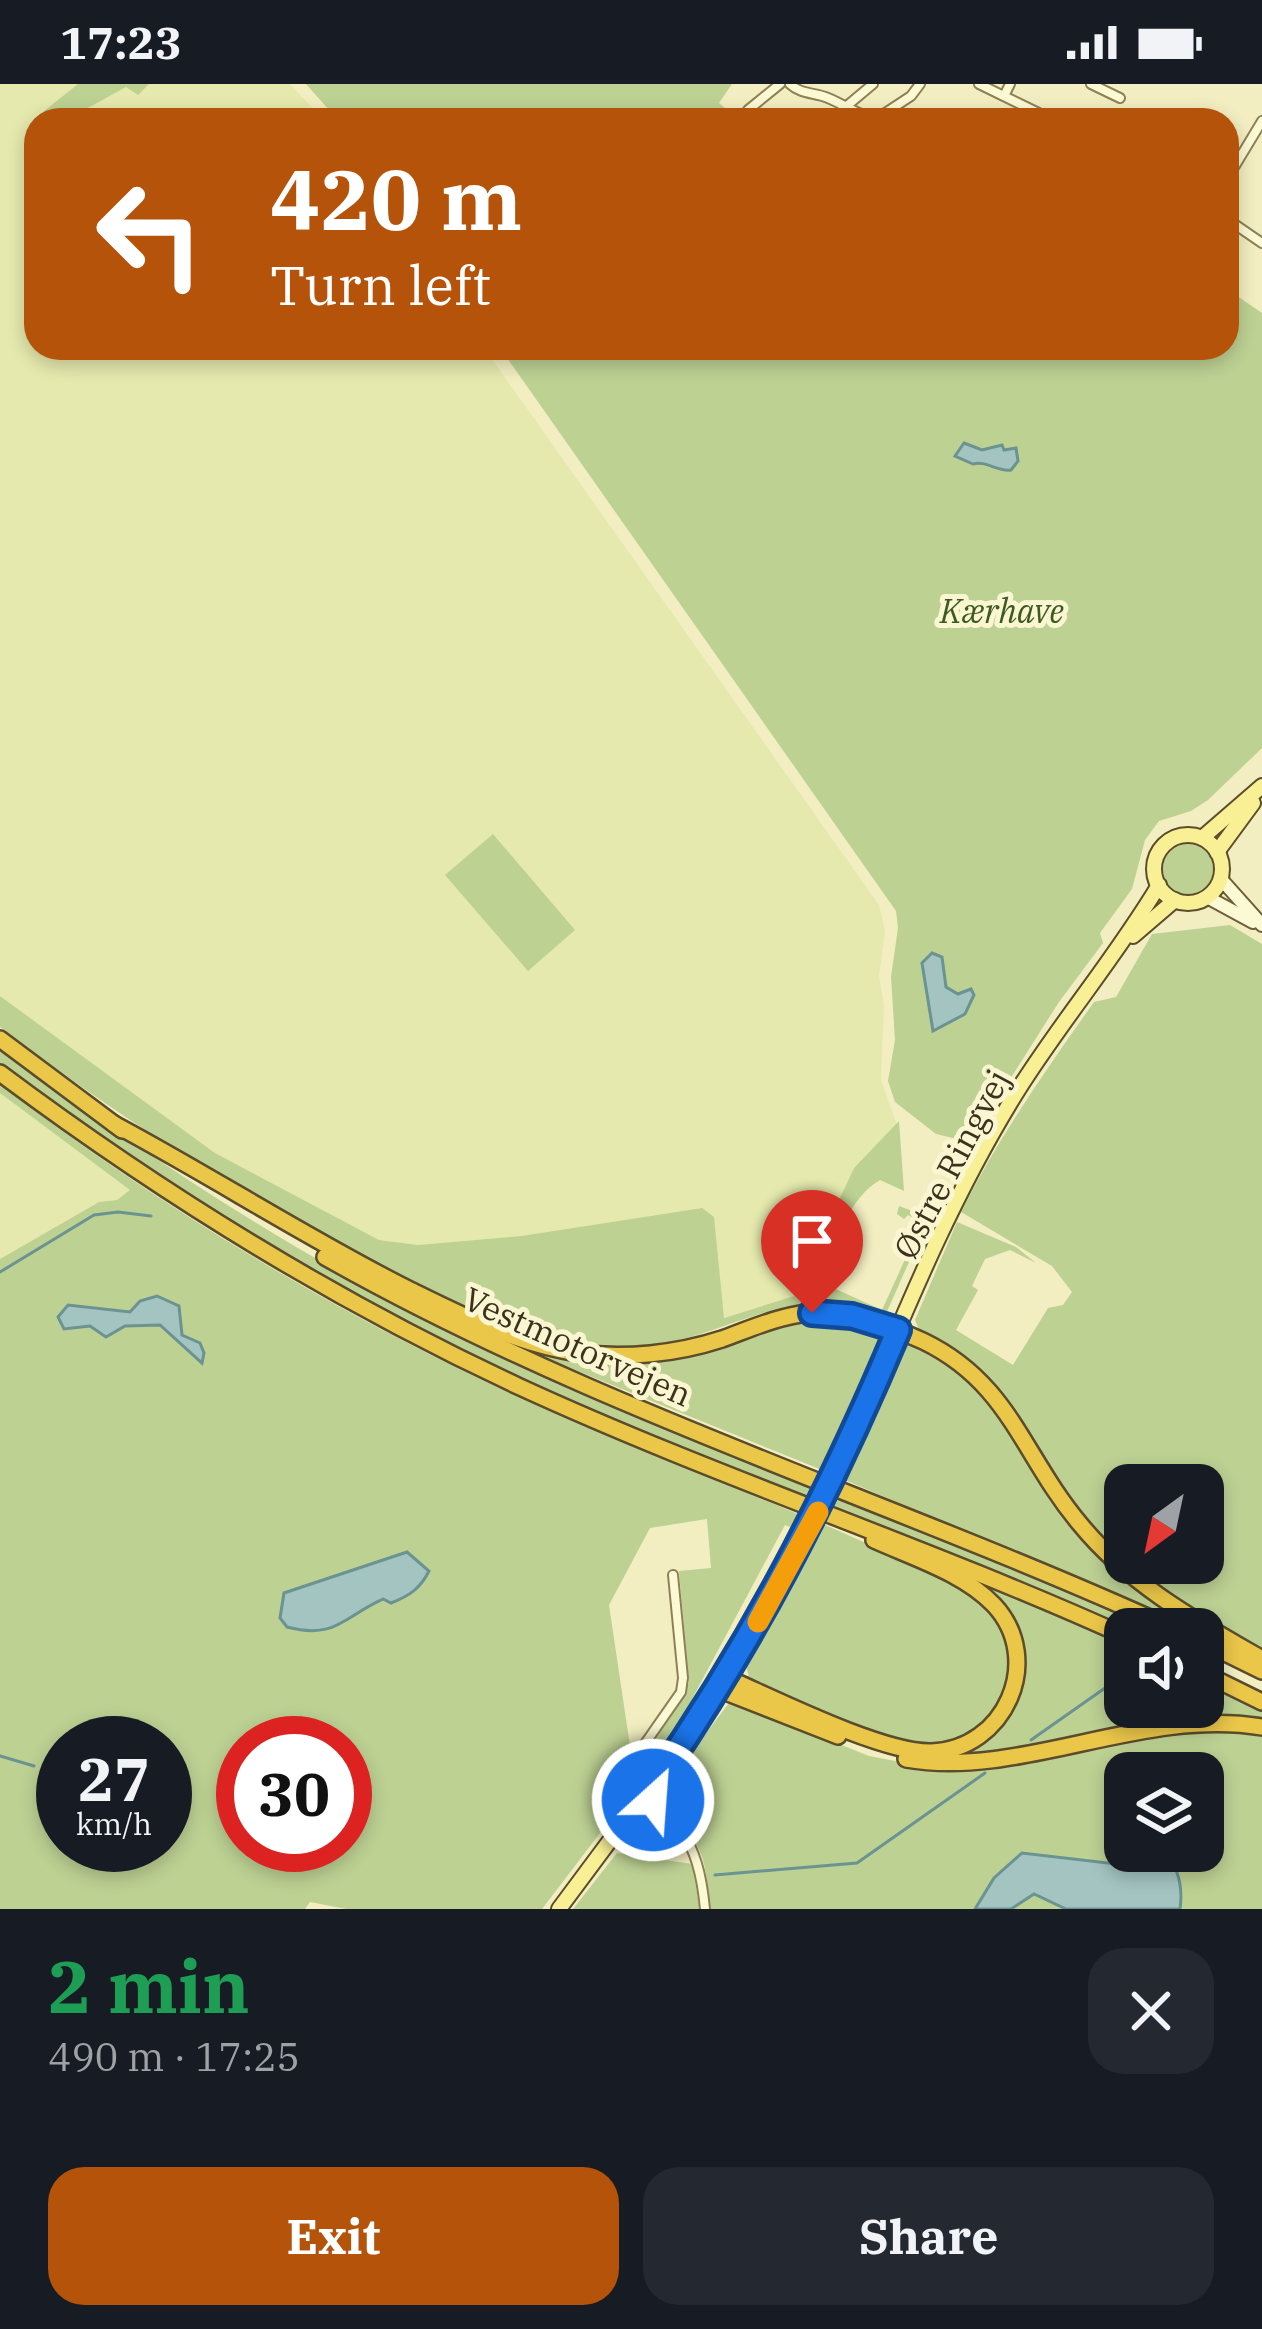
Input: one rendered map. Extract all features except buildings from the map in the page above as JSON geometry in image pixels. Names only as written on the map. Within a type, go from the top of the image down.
[{"type":"highway","name":"Vestmotorvejen","points":[[0,1039],[114,1124],[267,1224],[478,1338],[591,1390],[1021,1561],[1127,1608]]},
{"type":"highway","name":"Vestmotorvejen","points":[[0,1072],[178,1200],[355,1305],[524,1388],[1104,1627]]},
{"type":"highway","points":[[114,1124],[353,1261],[486,1326],[538,1345],[596,1354],[653,1354],[812,1313],[852,1316],[898,1330],[948,1354],[980,1378],[1057,1495],[1114,1560],[1156,1594],[1262,1659]]},
{"type":"highway","points":[[718,1469],[975,1589],[1005,1619],[1018,1664],[1008,1706],[989,1729],[967,1744],[932,1752],[874,1740],[722,1683]]},
{"type":"highway","points":[[1224,1652],[1262,1671]]},
{"type":"highway","points":[[722,1683],[885,1754],[933,1763],[996,1758],[1165,1726],[1220,1722],[1262,1727]]},
{"type":"highway","points":[[1224,1683],[1262,1702]]},
{"type":"main road","points":[[1202,838],[1262,789]]},
{"type":"main road","points":[[1217,852],[1262,789]]},
{"type":"main road","points":[[1186,835],[1202,838],[1217,852],[1220,878],[1207,897],[1195,902],[1175,900],[1159,885],[1154,867],[1164,844],[1186,835]]},
{"type":"main road","name":"Østre Ringvej","points":[[559,1909],[646,1796],[722,1683],[805,1538],[955,1202],[1066,1017],[1159,885]]},
{"type":"main road","name":"Østre Ringvej","points":[[1119,948],[1175,900]]},
{"type":"street","points":[[750,108],[780,84]]},
{"type":"street","points":[[790,84],[845,107],[873,84]]},
{"type":"street","points":[[896,108],[920,84]]},
{"type":"street","points":[[979,84],[1028,108]]},
{"type":"street","points":[[1004,96],[1010,84]]},
{"type":"street","points":[[1091,84],[1120,98]]},
{"type":"street","points":[[1239,159],[1262,121]]},
{"type":"street","points":[[1220,878],[1262,926]]},
{"type":"street","points":[[1207,897],[1262,926]]},
{"type":"street","points":[[673,1575],[681,1692],[621,1778],[672,1816],[689,1840],[700,1867],[705,1909]]},
{"type":"green space","points":[[0,84],[78,84],[48,108],[24,108],[24,360],[493,360],[879,905],[885,931],[879,976],[884,1005],[881,1080],[897,1125],[854,1168],[794,1296],[723,1318],[701,1208],[521,1236],[418,1245],[379,1240],[215,1153],[0,996]]},
{"type":"green space","points":[[78,84],[149,84],[138,95],[126,87],[88,108],[48,108]]},
{"type":"green space","points":[[149,84],[290,84],[313,108],[88,108],[126,87],[138,94]]},
{"type":"green space","points":[[306,84],[732,84],[719,103],[725,108],[327,108]]},
{"type":"green space","name":"Kærhave","points":[[1239,297],[1262,313],[1262,748],[1208,800],[1159,821],[1145,840],[1132,889],[1100,933],[1103,943],[1059,1002],[970,1142],[936,1134],[895,1102],[888,1081],[895,1040],[891,977],[896,911],[508,360],[1239,360]]},
{"type":"green space","points":[[493,834],[575,930],[528,971],[445,875]]},
{"type":"green space","points":[[1178,845],[1198,845],[1212,859],[1212,879],[1198,893],[1178,893],[1164,879],[1164,859]]},
{"type":"green space","points":[[1230,925],[1262,944],[1262,1651],[1224,1629],[1224,1608],[1189,1608],[1153,1584],[1224,1584],[1224,1464],[1104,1464],[1104,1540],[1082,1517],[992,1380],[920,1332],[915,1320],[957,1222],[1016,1247],[1036,1263],[1010,1250],[985,1259],[972,1286],[978,1290],[956,1330],[1013,1365],[1048,1308],[1063,1305],[1072,1292],[1052,1266],[961,1212],[1058,1053],[1094,1002],[1116,997],[1152,934]]},
{"type":"green space","points":[[0,996],[215,1153],[379,1240],[418,1245],[521,1236],[702,1208],[714,1217],[724,1318],[794,1296],[854,1168],[899,1121],[904,1191],[880,1180],[869,1188],[843,1225],[818,1281],[882,1310],[922,1222],[908,1215],[904,1219],[897,1214],[899,1206],[929,1217],[885,1316],[823,1303],[775,1310],[652,1346],[561,1341],[498,1323],[437,1296],[231,1184],[137,1125],[0,1027]]},
{"type":"green space","points":[[0,1046],[168,1166],[343,1274],[552,1379],[820,1486],[814,1500],[543,1389],[334,1288],[188,1197],[0,1066]]},
{"type":"green space","points":[[0,1084],[191,1219],[394,1336],[546,1409],[805,1517],[799,1530],[785,1525],[662,1755],[651,1747],[689,1683],[679,1571],[711,1568],[707,1519],[650,1528],[609,1605],[630,1746],[616,1774],[600,1833],[542,1909],[346,1909],[310,1902],[305,1909],[0,1909],[0,1259],[99,1202],[117,1200],[130,1190],[0,1093]]},
{"type":"green space","points":[[0,1093],[131,1190],[117,1200],[99,1202],[0,1259]]},
{"type":"green space","points":[[832,1316],[881,1332],[881,1338],[827,1472],[496,1338],[593,1359]]},
{"type":"green space","points":[[907,1342],[949,1360],[986,1392],[1072,1522],[1104,1548],[1104,1584],[1148,1584],[1177,1608],[1145,1608],[845,1480]]},
{"type":"green space","points":[[838,1493],[1112,1608],[1104,1608],[1104,1620],[831,1507]]},
{"type":"green space","points":[[823,1524],[947,1579],[984,1603],[1006,1633],[1011,1650],[1007,1691],[986,1723],[960,1739],[925,1745],[886,1737],[750,1681],[746,1666]]},
{"type":"green space","points":[[937,1563],[1104,1636],[1104,1728],[1224,1728],[1224,1691],[1262,1710],[1262,1724],[958,1759],[935,1755],[1010,1708],[1014,1628]]},
{"type":"green space","points":[[729,1703],[869,1756],[942,1770],[1130,1738],[1223,1728],[1262,1733],[1262,1909],[708,1909],[705,1870],[691,1834],[660,1794]]},
{"type":"green space","points":[[617,1853],[692,1864],[700,1909],[573,1909]]},
{"type":"water","points":[[964,443],[982,450],[1002,445],[1004,450],[1016,448],[1018,461],[1011,470],[973,464],[955,456]]},
{"type":"water","points":[[932,953],[942,957],[946,987],[958,994],[971,989],[974,995],[965,1014],[933,1031],[922,963]]},
{"type":"water","points":[[157,1296],[179,1306],[182,1335],[200,1343],[202,1363],[160,1325],[125,1326],[106,1337],[90,1326],[64,1329],[58,1317],[68,1305],[130,1312],[140,1301]]},
{"type":"water","points":[[407,1552],[429,1571],[403,1598],[391,1603],[383,1599],[339,1624],[317,1630],[287,1627],[280,1618],[284,1593]]},
{"type":"water","points":[[1022,1853],[1104,1863],[1104,1872],[1176,1872],[1180,1909],[1066,1909],[1034,1894],[1011,1909],[975,1909],[994,1878]]},
{"type":"waterway","points":[[0,1272],[94,1215],[151,1216]]},
{"type":"waterway","points":[[1031,1740],[1104,1689]]},
{"type":"waterway","points":[[0,1756],[34,1766]]},
{"type":"waterway","points":[[715,1875],[857,1863],[985,1773]]},
{"type":"slow traffic","points":[[758,1622],[818,1512]]},
{"type":"route","points":[[653,1800],[646,1796],[718,1689],[805,1538],[898,1330],[852,1316],[812,1313]]}]
